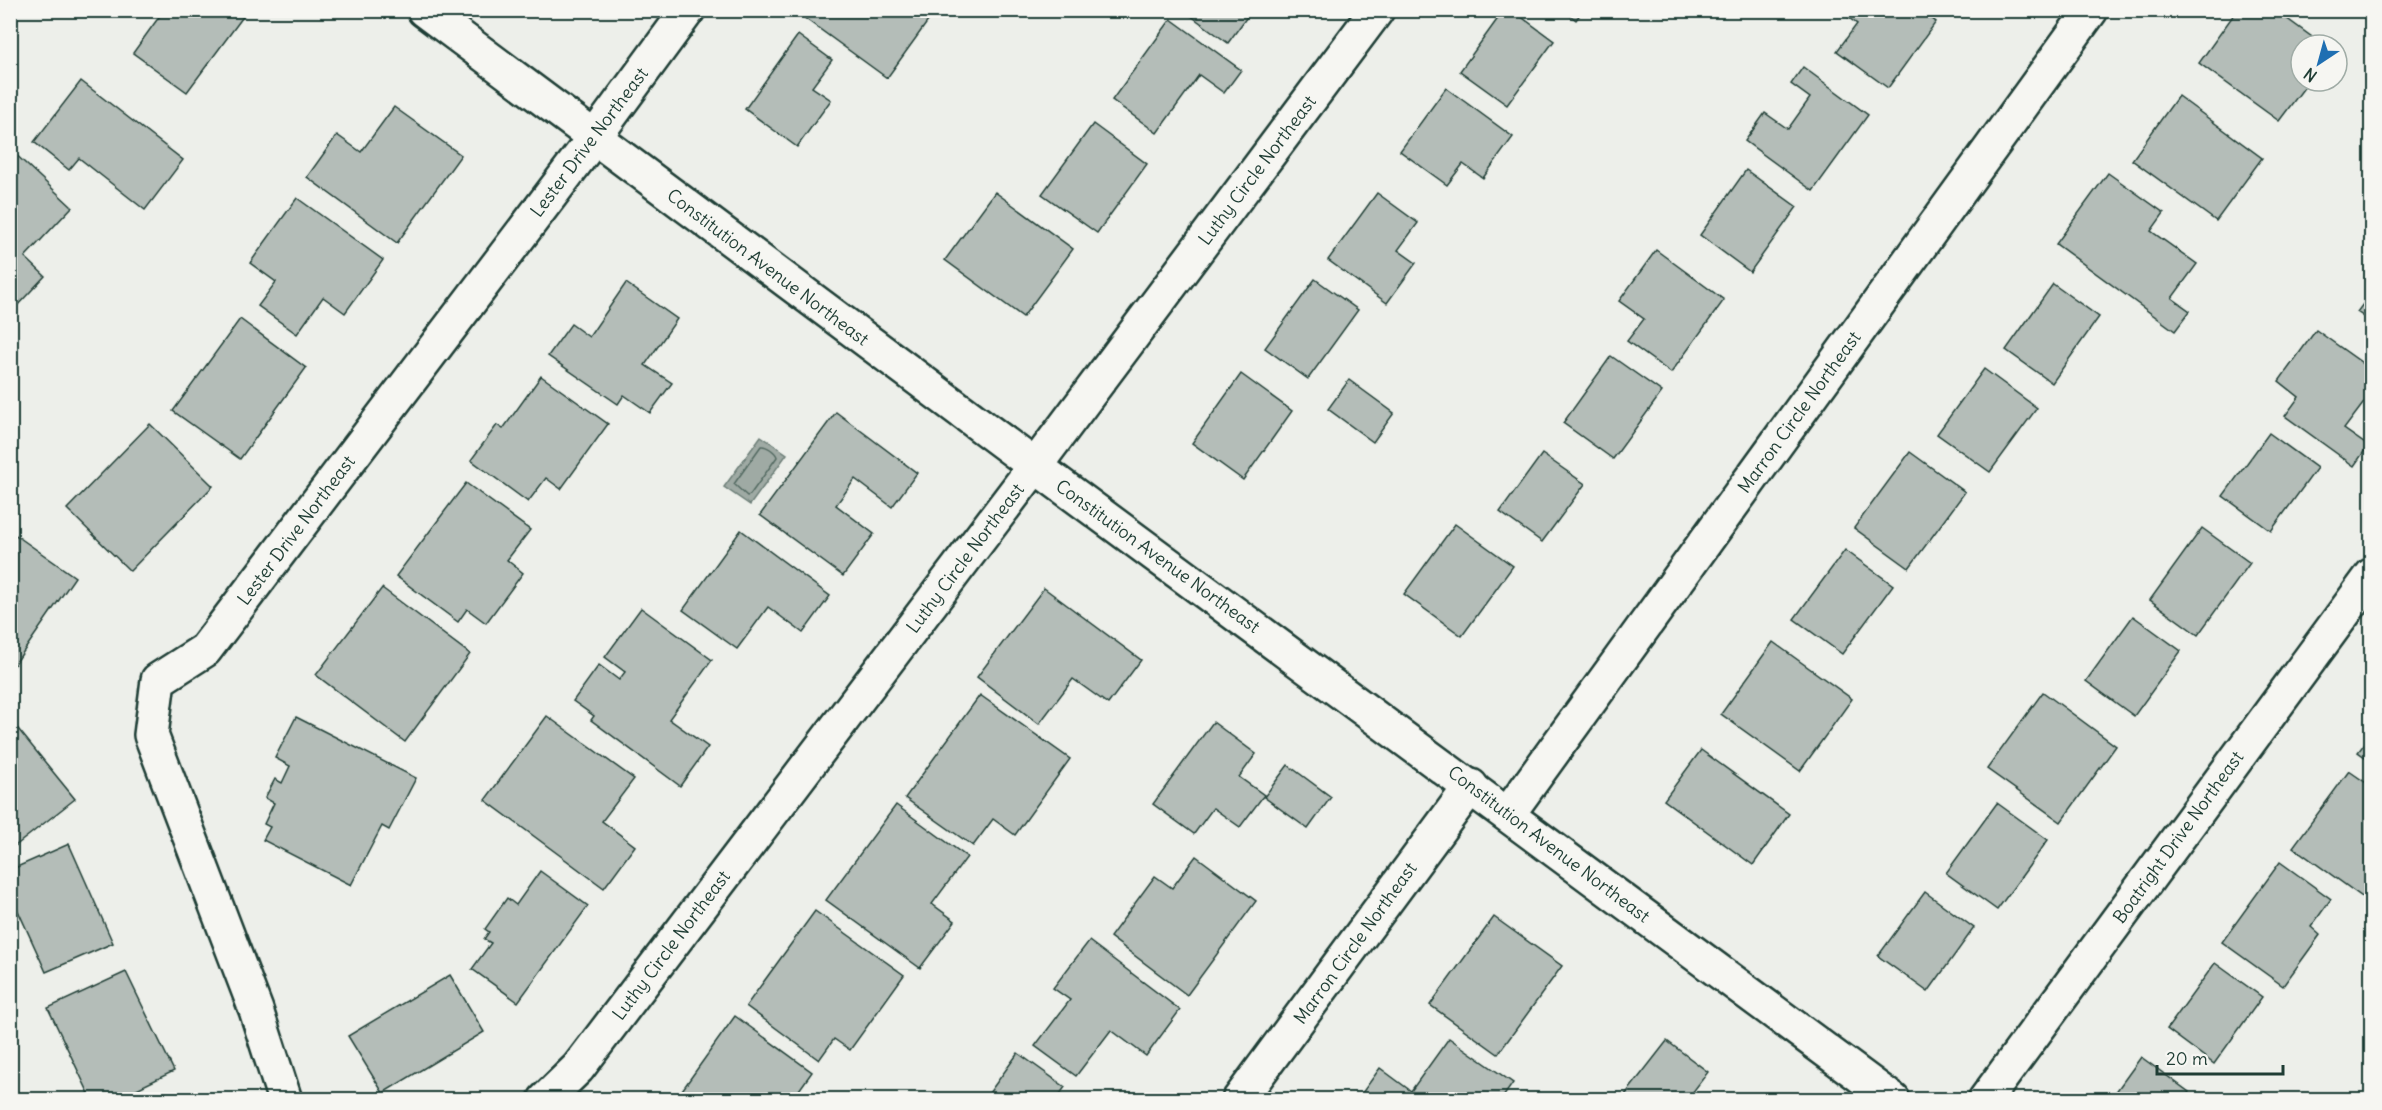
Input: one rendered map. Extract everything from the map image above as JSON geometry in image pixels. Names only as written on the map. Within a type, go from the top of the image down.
[{"type":"street","name":"Constitution Avenue Northeast","points":[[424,10],[1035,466],[1471,786],[1884,1097]]},
{"type":"street","name":"Lester Drive Northeast","points":[[285,1100],[256,1010],[152,735],[158,680],[205,650],[594,138],[687,10]]},
{"type":"street","name":"Luthy Circle Northeast","points":[[545,1100],[578,1068],[1035,466],[1377,10]]},
{"type":"street","name":"Marron Circle Northeast","points":[[1508,814],[2091,10]]},
{"type":"street","name":"Boatright Drive Northeast","points":[[1986,1100],[2372,576]]},
{"type":"street","name":"Marron Circle Northeast","points":[[1239,1100],[1471,786]]},
{"type":"water","points":[[761,436],[787,454],[750,505],[724,487]]},
{"type":"building","points":[[164,10],[248,10],[187,92],[133,53]]},
{"type":"building","points":[[801,10],[936,10],[887,78],[799,14]]},
{"type":"building","points":[[1183,10],[1252,10],[1228,43]]},
{"type":"building","points":[[1504,10],[1512,10],[1554,41],[1507,105],[1460,71]]},
{"type":"building","points":[[1563,10],[1583,10],[1576,20]]},
{"type":"building","points":[[1838,10],[1921,10],[1936,22],[1888,88],[1837,51],[1857,24]]},
{"type":"building","points":[[2231,10],[2275,10],[2307,33],[2289,33],[2289,93],[2300,93],[2279,121],[2199,63],[2235,13]]},
{"type":"building","points":[[1171,19],[1241,70],[1224,93],[1199,75],[1157,133],[1112,100]]},
{"type":"building","points":[[798,35],[832,60],[812,87],[831,100],[797,147],[745,109]]},
{"type":"building","points":[[1803,67],[1868,115],[1813,191],[1745,141],[1765,113],[1788,129],[1810,98],[1791,84]]},
{"type":"building","points":[[81,81],[183,160],[145,210],[79,158],[69,170],[34,142]]},
{"type":"building","points":[[1446,88],[1513,137],[1483,178],[1463,164],[1447,185],[1400,151]]},
{"type":"building","points":[[2178,96],[2262,158],[2216,221],[2132,160]]},
{"type":"building","points":[[394,107],[461,155],[397,243],[307,177],[337,135],[361,152]]},
{"type":"building","points":[[1093,124],[1147,164],[1097,233],[1042,194]]},
{"type":"building","points":[[10,149],[72,207],[25,257],[45,276],[14,309],[10,306]]},
{"type":"building","points":[[1746,170],[1797,207],[1750,272],[1700,235]]},
{"type":"building","points":[[2108,173],[2164,213],[2151,231],[2197,264],[2172,298],[2190,311],[2175,331],[2056,244]]},
{"type":"building","points":[[995,192],[1073,249],[1023,317],[945,260]]},
{"type":"building","points":[[1377,193],[1418,223],[1398,250],[1416,263],[1387,303],[1328,260]]},
{"type":"building","points":[[297,198],[383,260],[345,313],[323,297],[297,334],[258,306],[276,282],[250,263]]},
{"type":"building","points":[[1656,250],[1724,300],[1671,373],[1627,341],[1644,319],[1619,301]]},
{"type":"building","points":[[1315,279],[1358,310],[1308,379],[1265,348]]},
{"type":"building","points":[[626,283],[677,319],[645,365],[672,383],[650,413],[624,395],[618,404],[548,356],[571,324],[589,337]]},
{"type":"building","points":[[2053,284],[2099,317],[2052,383],[2006,350]]},
{"type":"building","points":[[2372,292],[2372,322],[2357,312]]},
{"type":"building","points":[[240,319],[306,368],[240,459],[173,411]]},
{"type":"building","points":[[2316,330],[2372,370],[2372,392],[2344,429],[2368,446],[2354,466],[2285,416],[2299,397],[2279,381]]},
{"type":"building","points":[[1611,356],[1662,392],[1613,459],[1563,423]]},
{"type":"building","points":[[1984,369],[2037,408],[1990,472],[1937,434]]},
{"type":"building","points":[[1241,374],[1292,411],[1243,480],[1192,443]]},
{"type":"building","points":[[541,376],[608,424],[561,489],[546,478],[528,502],[471,460],[497,425],[503,429]]},
{"type":"building","points":[[1349,380],[1394,413],[1373,442],[1328,409]]},
{"type":"building","points":[[836,412],[917,473],[892,507],[855,479],[836,505],[874,534],[843,576],[760,515]]},
{"type":"building","points":[[150,424],[213,486],[130,571],[67,509]]},
{"type":"building","points":[[2269,433],[2317,468],[2271,531],[2223,496]]},
{"type":"building","points":[[1910,452],[1965,492],[1909,568],[1854,528]]},
{"type":"building","points":[[1542,454],[1585,484],[1542,542],[1500,512]]},
{"type":"building","points":[[466,483],[530,530],[507,560],[523,573],[486,623],[467,609],[458,622],[396,576]]},
{"type":"building","points":[[1455,524],[1513,566],[1462,636],[1404,594]]},
{"type":"building","points":[[2202,528],[2250,563],[2198,635],[2150,600]]},
{"type":"building","points":[[741,530],[830,596],[803,633],[768,607],[737,649],[683,610]]},
{"type":"building","points":[[10,531],[75,577],[10,671]]},
{"type":"building","points":[[1845,550],[1893,585],[1842,654],[1794,619]]},
{"type":"building","points":[[382,588],[470,654],[405,742],[316,675]]},
{"type":"building","points":[[1044,588],[1141,660],[1108,704],[1073,679],[1039,724],[977,677]]},
{"type":"building","points":[[641,608],[712,660],[669,719],[708,747],[680,786],[591,720],[594,716],[573,701],[599,665],[619,680],[625,672],[605,657]]},
{"type":"building","points":[[2133,616],[2181,651],[2134,716],[2086,681]]},
{"type":"building","points":[[1773,642],[1852,699],[1800,771],[1721,714]]},
{"type":"building","points":[[2043,692],[2116,746],[2061,822],[1987,769]]},
{"type":"building","points":[[980,695],[1070,759],[1015,835],[993,819],[973,846],[905,798]]},
{"type":"building","points":[[547,716],[634,779],[602,821],[635,846],[604,888],[485,800]]},
{"type":"building","points":[[296,717],[416,778],[389,830],[382,826],[351,885],[263,840],[270,827],[264,824],[274,803],[265,798],[275,779],[282,783],[290,766],[275,758]]},
{"type":"building","points":[[10,719],[75,799],[10,850]]},
{"type":"building","points":[[1213,722],[1256,754],[1239,777],[1264,795],[1240,827],[1213,808],[1194,834],[1153,804]]},
{"type":"building","points":[[2372,734],[2372,762],[2358,752]]},
{"type":"building","points":[[1701,750],[1789,814],[1753,865],[1664,800]]},
{"type":"building","points":[[1288,765],[1331,797],[1308,829],[1264,797]]},
{"type":"building","points":[[2349,771],[2372,787],[2372,904],[2293,847]]},
{"type":"building","points":[[1997,803],[2048,840],[1997,910],[1946,873]]},
{"type":"building","points":[[896,805],[967,857],[932,904],[955,921],[920,968],[826,900]]},
{"type":"building","points":[[69,844],[113,943],[46,972],[10,893],[10,870]]},
{"type":"building","points":[[1196,856],[1256,901],[1187,995],[1110,937],[1155,876],[1172,888]]},
{"type":"building","points":[[2280,862],[2331,899],[2311,927],[2320,935],[2283,986],[2222,942]]},
{"type":"building","points":[[540,871],[588,906],[518,1002],[472,969],[491,943],[484,939],[489,932],[485,929],[507,898],[516,905]]},
{"type":"building","points":[[1925,892],[1974,928],[1928,992],[1878,956]]},
{"type":"building","points":[[815,911],[904,975],[850,1050],[834,1039],[819,1060],[746,1006]]},
{"type":"building","points":[[1494,917],[1562,966],[1498,1054],[1430,1005]]},
{"type":"building","points":[[1089,941],[1180,1010],[1146,1056],[1111,1030],[1076,1076],[1035,1046],[1070,1000],[1053,988]]},
{"type":"building","points":[[2215,963],[2262,997],[2214,1064],[2167,1029]]},
{"type":"building","points":[[126,972],[174,1071],[114,1100],[92,1100],[48,1008]]},
{"type":"building","points":[[450,975],[484,1032],[383,1093],[348,1036]]},
{"type":"building","points":[[735,1016],[812,1072],[792,1100],[675,1100]]},
{"type":"building","points":[[1449,1038],[1513,1083],[1501,1100],[1357,1100],[1380,1068],[1411,1091]]},
{"type":"building","points":[[1667,1041],[1708,1072],[1692,1093],[1701,1100],[1621,1100]]},
{"type":"building","points":[[1018,1053],[1065,1087],[1056,1100],[984,1100]]},
{"type":"building","points":[[2141,1057],[2189,1092],[2184,1100],[2110,1100]]}]
